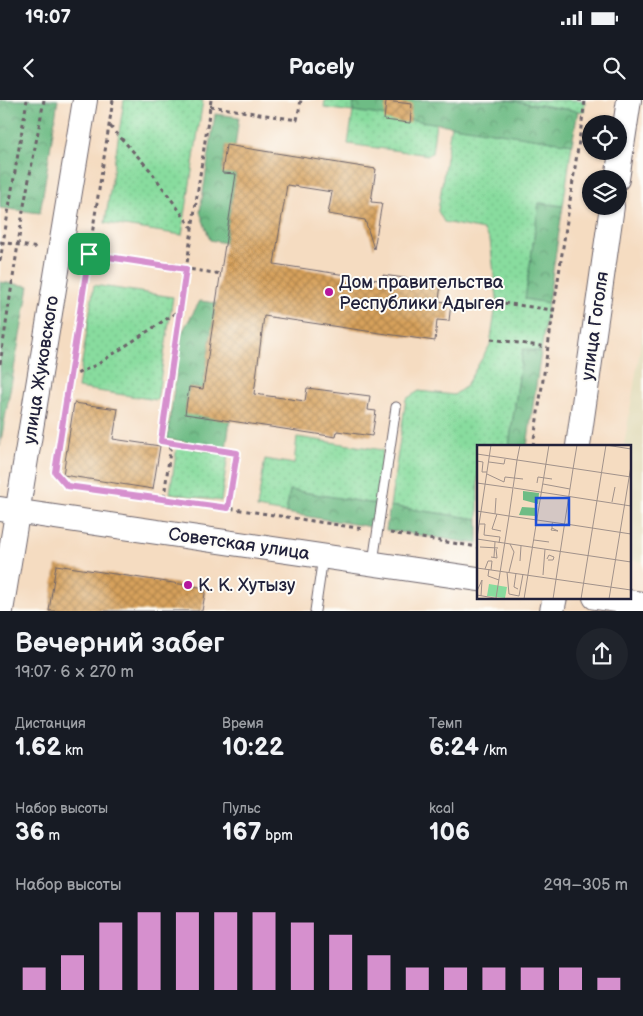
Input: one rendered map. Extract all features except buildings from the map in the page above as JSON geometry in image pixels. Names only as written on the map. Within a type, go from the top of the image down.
[{"type":"main road","name":"улица Жуковского","points":[[1,611],[9,510],[85,100]]},
{"type":"main road","points":[[617,170],[629,100]]},
{"type":"main road","name":"улица Гоголя","points":[[578,445],[611,215]]},
{"type":"main road","name":"Советская улица","points":[[9,510],[477,579]]},
{"type":"main road","points":[[552,611],[555,598]]},
{"type":"main road","points":[[602,598],[643,604]]},
{"type":"lane","points":[[372,564],[396,407]]},
{"type":"lane","points":[[315,611],[323,556]]},
{"type":"path","points":[[0,261],[1,242],[26,100]]},
{"type":"path","points":[[0,364],[18,245],[44,100]]},
{"type":"path","points":[[113,100],[55,472],[67,486],[164,498],[477,547]]},
{"type":"path","points":[[211,100],[161,441],[237,453],[228,508]]},
{"type":"path","points":[[210,106],[297,120],[300,100]]},
{"type":"path","points":[[533,445],[552,310],[586,101],[578,100]]},
{"type":"path","points":[[109,126],[150,170],[192,228]]},
{"type":"path","points":[[1,242],[18,245]]},
{"type":"path","points":[[89,254],[221,274]]},
{"type":"path","points":[[496,302],[552,310]]},
{"type":"path","points":[[70,377],[98,364],[180,310]]},
{"type":"path","points":[[491,339],[547,348]]},
{"type":"path","points":[[164,498],[171,443]]},
{"type":"shaded area","points":[[643,331],[643,562],[630,560],[630,445],[624,445]]},
{"type":"green space","points":[[0,100],[58,100],[40,213],[0,208]]},
{"type":"green space","points":[[124,100],[203,100],[182,235],[105,223]]},
{"type":"green space","points":[[325,100],[354,100],[353,111],[436,122],[432,153],[429,155],[348,144],[353,112],[324,108]]},
{"type":"green space","points":[[354,100],[507,100],[578,111],[572,144],[353,111]]},
{"type":"green space","points":[[507,100],[578,100],[585,101],[584,112]]},
{"type":"green space","points":[[215,114],[239,117],[235,147],[226,146],[222,172],[236,174],[225,243],[210,240],[200,212]]},
{"type":"green space","points":[[451,125],[572,144],[563,206],[539,203],[525,299],[548,303],[541,352],[523,349],[509,445],[477,445],[477,519],[390,506],[406,399],[419,391],[454,395],[465,387],[490,345],[497,298],[490,240],[483,230],[444,222],[438,211]]},
{"type":"green space","points":[[539,203],[563,206],[548,303],[525,299]]},
{"type":"green space","points":[[0,282],[29,286],[0,446]]},
{"type":"green space","points":[[94,285],[173,297],[157,400],[78,388]]},
{"type":"green space","points":[[200,301],[216,303],[203,389],[189,387],[185,413],[230,421],[226,448],[167,439],[182,332]]},
{"type":"green space","points":[[523,349],[541,352],[527,445],[509,445]]},
{"type":"green space","points":[[297,437],[383,450],[376,504],[290,490],[286,513],[257,508],[265,459],[294,464]]},
{"type":"green space","points":[[177,446],[228,454],[221,501],[170,493]]},
{"type":"green space","points":[[290,490],[376,504],[372,527],[286,513]]},
{"type":"green space","points":[[390,506],[477,519],[477,544],[386,530]]},
{"type":"place","name":"Дом правительства Республики Адыгея","points":[[329,292]]},
{"type":"place","name":"К. К. Хутызу","points":[[188,585]]},
{"type":"route","points":[[89,254],[186,269],[161,441],[237,453],[228,508],[67,486],[55,472],[89,254]]}]
